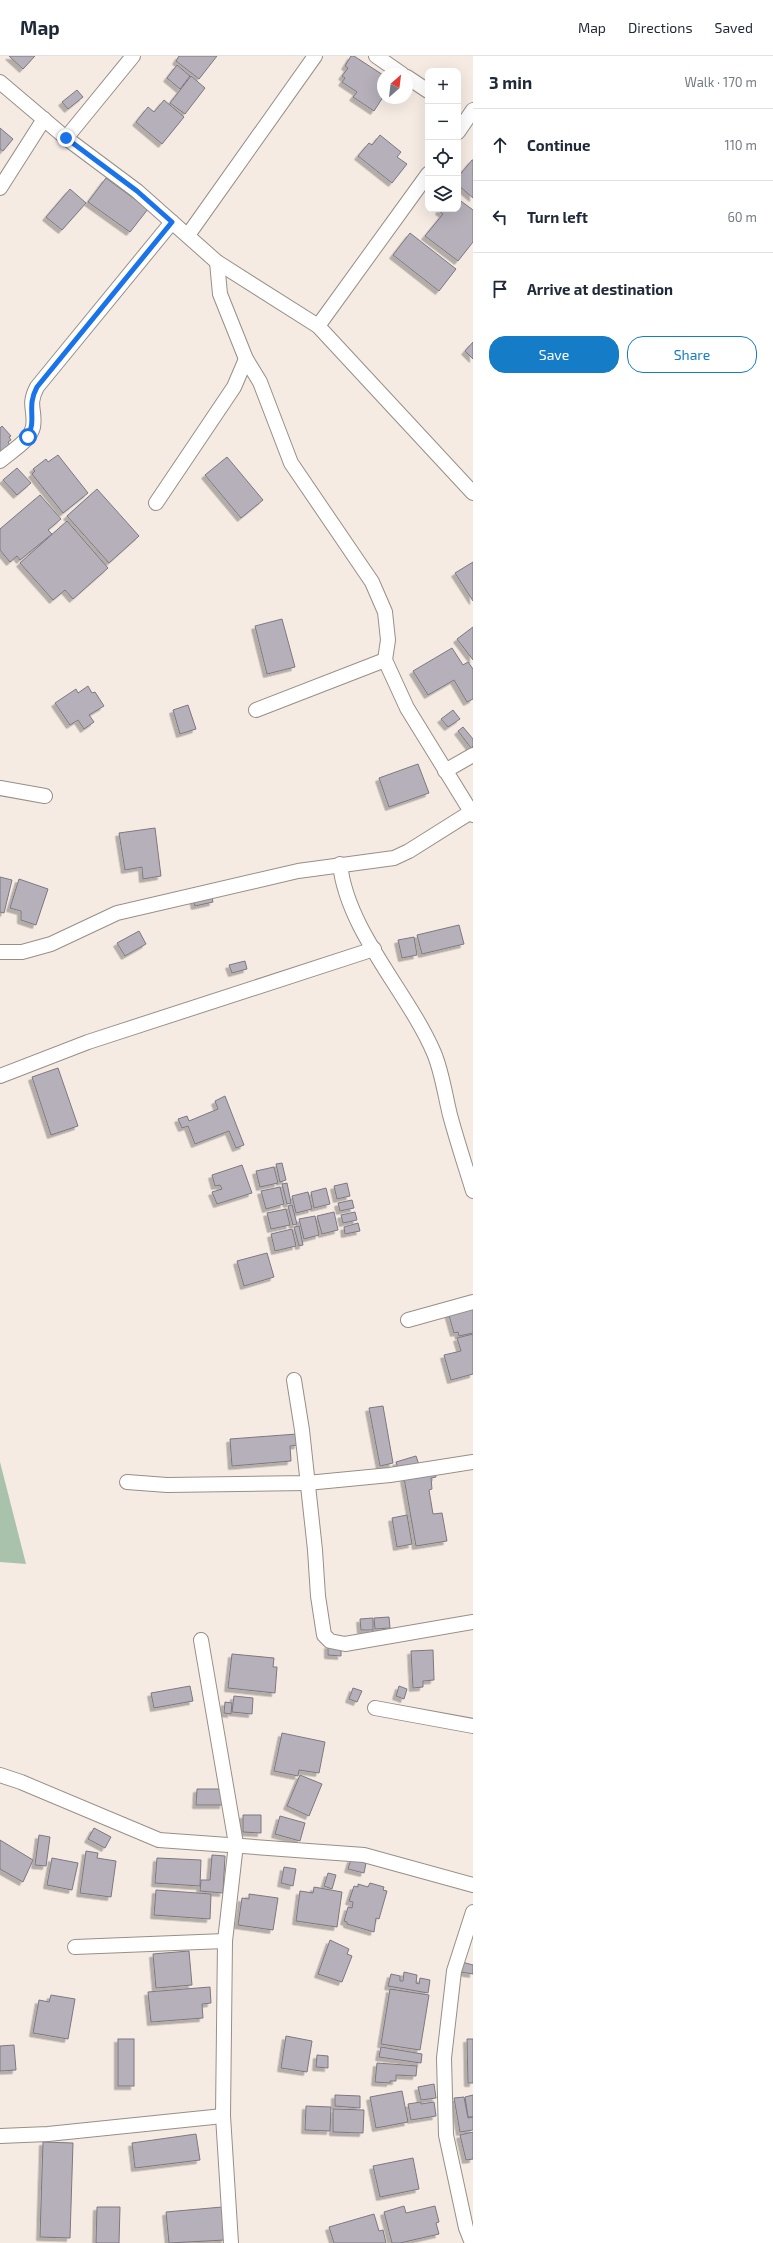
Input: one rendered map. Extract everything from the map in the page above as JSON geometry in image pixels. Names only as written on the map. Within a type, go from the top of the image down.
[{"type":"street","points":[[66,138],[133,56]]},
{"type":"street","points":[[188,235],[315,56]]},
{"type":"street","points":[[376,56],[393,68]]},
{"type":"street","points":[[413,81],[425,89]]},
{"type":"street","points":[[0,82],[66,138],[137,191],[217,262],[318,326],[473,493]]},
{"type":"street","points":[[461,127],[468,116]]},
{"type":"street","points":[[0,188],[44,119]]},
{"type":"street","points":[[318,326],[427,176]]},
{"type":"street","points":[[0,461],[28,437],[33,427],[31,398],[37,387],[172,222]]},
{"type":"street","points":[[0,952],[22,952],[51,944],[117,913],[298,872],[340,864],[394,858],[409,851],[472,814],[407,708],[385,660],[388,640],[385,612],[372,582],[291,463],[260,382],[246,359],[220,294],[217,262]]},
{"type":"street","points":[[156,503],[234,387],[246,359]]},
{"type":"street","points":[[256,710],[385,660]]},
{"type":"street","points":[[445,771],[473,755]]},
{"type":"street","points":[[0,788],[45,796]]},
{"type":"street","points":[[340,864],[341,879],[346,894],[362,929],[434,1054],[459,1151],[473,1191]]},
{"type":"street","points":[[0,1076],[88,1042],[374,949]]},
{"type":"street","points":[[408,1320],[473,1302]]},
{"type":"street","points":[[294,1380],[302,1430],[315,1550],[318,1596],[324,1635],[330,1641],[345,1644],[473,1622]]},
{"type":"street","points":[[127,1482],[167,1485],[307,1483],[390,1475],[473,1462]]},
{"type":"street","points":[[201,1640],[236,1844],[224,1941],[223,2116],[231,2243]]},
{"type":"street","points":[[375,1708],[473,1726]]},
{"type":"street","points":[[0,1775],[21,1782],[159,1840],[236,1844],[364,1855],[473,1885]]},
{"type":"street","points":[[472,2243],[466,2228],[446,2135],[444,2058],[454,1971],[473,1912]]},
{"type":"street","points":[[75,1947],[224,1941]]},
{"type":"street","points":[[0,2136],[48,2134],[223,2116]]},
{"type":"green space","points":[[0,1462],[26,1564],[0,1562]]},
{"type":"building","points":[[9,56],[35,56],[23,69]]},
{"type":"building","points":[[179,56],[217,56],[199,79],[176,61]]},
{"type":"building","points":[[351,56],[354,56],[377,71],[377,104],[378,104],[374,111],[353,97],[357,92],[342,82],[345,78],[342,76],[348,68],[345,66]]},
{"type":"building","points":[[177,65],[190,76],[180,89],[167,78]]},
{"type":"building","points":[[191,76],[205,88],[185,114],[170,103]]},
{"type":"building","points":[[77,90],[83,97],[68,109],[62,102]]},
{"type":"building","points":[[164,100],[184,117],[162,144],[136,122],[148,107],[154,112]]},
{"type":"building","points":[[0,128],[13,139],[3,151],[0,149]]},
{"type":"building","points":[[380,135],[401,152],[397,157],[407,164],[392,183],[358,156],[369,143],[372,145]]},
{"type":"building","points":[[473,160],[473,198],[461,188],[461,173]]},
{"type":"building","points":[[106,178],[148,209],[130,232],[88,202]]},
{"type":"building","points":[[70,189],[86,203],[62,230],[46,217]]},
{"type":"building","points":[[461,201],[473,210],[473,242],[458,261],[425,236],[443,214],[440,212],[461,212]]},
{"type":"building","points":[[410,233],[456,269],[439,291],[393,255]]},
{"type":"building","points":[[473,342],[473,359],[465,351]]},
{"type":"building","points":[[2,426],[11,436],[9,437],[11,440],[8,442],[10,445],[0,453],[0,428]]},
{"type":"building","points":[[58,455],[88,493],[63,513],[32,474],[35,471],[33,469],[46,459],[48,462]]},
{"type":"building","points":[[227,457],[263,500],[241,518],[205,475]]},
{"type":"building","points":[[17,468],[31,483],[17,495],[3,480]]},
{"type":"building","points":[[97,489],[139,536],[109,563],[67,516]]},
{"type":"building","points":[[40,495],[61,519],[48,530],[52,534],[20,560],[17,556],[10,562],[0,550],[0,529]]},
{"type":"building","points":[[67,521],[108,568],[73,599],[65,590],[53,600],[20,563]]},
{"type":"building","points":[[473,562],[473,601],[455,573]]},
{"type":"building","points":[[282,619],[295,667],[267,674],[255,626]]},
{"type":"building","points":[[473,627],[473,660],[457,639]]},
{"type":"building","points":[[452,648],[463,665],[468,662],[473,669],[473,699],[467,702],[454,680],[428,695],[413,671]]},
{"type":"building","points":[[88,686],[92,693],[95,692],[104,706],[89,715],[94,722],[84,729],[78,720],[70,725],[55,703],[76,689],[78,693]]},
{"type":"building","points":[[188,705],[196,729],[180,734],[173,710]]},
{"type":"building","points":[[453,710],[460,719],[448,727],[441,719]]},
{"type":"building","points":[[463,727],[473,739],[473,746],[471,748],[458,731]]},
{"type":"building","points":[[418,764],[429,793],[389,807],[379,778]]},
{"type":"building","points":[[155,828],[161,876],[143,879],[142,867],[125,870],[119,833]]},
{"type":"building","points":[[0,877],[12,880],[4,913],[0,912]]},
{"type":"building","points":[[19,879],[48,889],[36,925],[21,920],[21,911],[10,908]]},
{"type":"building","points":[[211,894],[213,902],[195,906],[193,898]]},
{"type":"building","points":[[459,925],[464,944],[422,954],[417,935]]},
{"type":"building","points":[[139,931],[146,944],[125,956],[117,943]]},
{"type":"building","points":[[414,937],[417,955],[402,958],[398,940]]},
{"type":"building","points":[[245,961],[247,969],[232,973],[229,965]]},
{"type":"building","points":[[58,1068],[78,1126],[51,1135],[32,1077]]},
{"type":"building","points":[[225,1096],[244,1145],[236,1148],[229,1131],[195,1144],[188,1126],[182,1128],[178,1119],[187,1116],[189,1121],[218,1109],[215,1101]]},
{"type":"building","points":[[282,1163],[286,1180],[280,1182],[276,1164]]},
{"type":"building","points":[[242,1165],[252,1193],[217,1204],[212,1192],[222,1189],[220,1185],[215,1186],[212,1175]]},
{"type":"building","points":[[274,1167],[278,1183],[260,1187],[256,1171]]},
{"type":"building","points":[[287,1183],[291,1203],[287,1204],[282,1184]]},
{"type":"building","points":[[347,1183],[350,1196],[337,1199],[334,1186]]},
{"type":"building","points":[[280,1187],[284,1204],[266,1209],[261,1191]]},
{"type":"building","points":[[326,1188],[330,1204],[314,1208],[311,1192]]},
{"type":"building","points":[[308,1192],[312,1209],[296,1213],[292,1196]]},
{"type":"building","points":[[352,1200],[354,1208],[340,1211],[338,1203]]},
{"type":"building","points":[[292,1205],[297,1224],[293,1225],[288,1206]]},
{"type":"building","points":[[286,1209],[290,1225],[271,1229],[267,1213]]},
{"type":"building","points":[[334,1212],[338,1230],[322,1234],[317,1216]]},
{"type":"building","points":[[355,1212],[357,1220],[343,1223],[341,1215]]},
{"type":"building","points":[[315,1216],[319,1235],[304,1239],[299,1219]]},
{"type":"building","points":[[358,1223],[360,1231],[345,1234],[344,1227]]},
{"type":"building","points":[[299,1226],[303,1245],[299,1246],[294,1227]]},
{"type":"building","points":[[292,1229],[296,1246],[275,1251],[271,1234]]},
{"type":"building","points":[[267,1253],[274,1277],[244,1286],[237,1261]]},
{"type":"building","points":[[473,1307],[473,1333],[459,1336],[458,1332],[454,1333],[448,1312]]},
{"type":"building","points":[[473,1334],[473,1374],[451,1380],[444,1355],[461,1351],[457,1338]]},
{"type":"building","points":[[383,1406],[393,1463],[380,1466],[369,1408]]},
{"type":"building","points":[[297,1434],[298,1445],[290,1446],[291,1461],[232,1466],[230,1439]]},
{"type":"building","points":[[416,1456],[419,1465],[399,1471],[396,1462]]},
{"type":"building","points":[[435,1473],[436,1477],[431,1478],[432,1489],[429,1490],[433,1514],[442,1513],[447,1541],[416,1546],[404,1478]]},
{"type":"building","points":[[407,1515],[412,1544],[397,1547],[392,1518]]},
{"type":"building","points":[[389,1617],[390,1628],[375,1629],[374,1618]]},
{"type":"building","points":[[373,1618],[373,1630],[361,1630],[360,1619]]},
{"type":"building","points":[[328,1645],[341,1646],[341,1656],[328,1655]]},
{"type":"building","points":[[433,1650],[434,1680],[423,1681],[423,1687],[413,1688],[411,1651]]},
{"type":"building","points":[[232,1654],[274,1658],[273,1667],[277,1667],[275,1693],[228,1688]]},
{"type":"building","points":[[190,1686],[193,1701],[154,1708],[151,1693]]},
{"type":"building","points":[[399,1686],[407,1689],[404,1699],[396,1696]]},
{"type":"building","points":[[353,1688],[362,1691],[357,1702],[349,1699]]},
{"type":"building","points":[[234,1696],[253,1698],[252,1714],[232,1712]]},
{"type":"building","points":[[225,1702],[232,1703],[231,1714],[224,1713]]},
{"type":"building","points":[[282,1733],[325,1742],[319,1773],[299,1770],[298,1776],[274,1771]]},
{"type":"building","points":[[300,1775],[322,1784],[309,1816],[287,1806]]},
{"type":"building","points":[[197,1789],[223,1789],[223,1805],[196,1805]]},
{"type":"building","points":[[243,1815],[261,1815],[261,1833],[243,1832]]},
{"type":"building","points":[[280,1816],[305,1823],[300,1841],[275,1834]]},
{"type":"building","points":[[94,1828],[111,1837],[105,1848],[88,1839]]},
{"type":"building","points":[[39,1835],[50,1837],[46,1866],[35,1865]]},
{"type":"building","points":[[0,1840],[33,1860],[23,1882],[0,1869]]},
{"type":"building","points":[[86,1851],[98,1853],[97,1858],[116,1861],[111,1897],[80,1893]]},
{"type":"building","points":[[212,1855],[225,1856],[223,1893],[200,1891],[201,1880],[210,1880]]},
{"type":"building","points":[[52,1858],[78,1863],[72,1890],[47,1885]]},
{"type":"building","points":[[157,1858],[201,1860],[200,1886],[155,1883]]},
{"type":"building","points":[[351,1859],[366,1863],[364,1873],[348,1869]]},
{"type":"building","points":[[284,1867],[296,1869],[293,1886],[281,1883]]},
{"type":"building","points":[[328,1873],[336,1875],[332,1889],[324,1886]]},
{"type":"building","points":[[370,1883],[384,1887],[383,1890],[387,1891],[379,1919],[376,1918],[374,1932],[347,1924],[347,1922],[344,1921],[348,1907],[352,1908],[353,1902],[349,1901],[354,1886],[358,1887],[358,1884],[368,1887]]},
{"type":"building","points":[[314,1887],[342,1892],[337,1927],[296,1921],[300,1891],[313,1893]]},
{"type":"building","points":[[156,1890],[211,1894],[210,1919],[154,1915]]},
{"type":"building","points":[[249,1894],[278,1898],[273,1930],[238,1925],[242,1898],[249,1899]]},
{"type":"building","points":[[330,1940],[349,1949],[347,1954],[352,1956],[342,1982],[318,1974]]},
{"type":"building","points":[[189,1951],[192,1985],[156,1988],[153,1954]]},
{"type":"building","points":[[462,1962],[473,1965],[473,1974],[461,1972]]},
{"type":"building","points":[[404,1972],[417,1975],[416,1983],[419,1984],[420,1978],[430,1980],[428,1993],[388,1986],[391,1974],[400,1976],[400,1981],[403,1981]]},
{"type":"building","points":[[210,1987],[211,2003],[202,2004],[203,2018],[151,2022],[148,1992]]},
{"type":"building","points":[[390,1989],[429,1995],[420,2050],[381,2044]]},
{"type":"building","points":[[51,1995],[75,1999],[68,2039],[33,2033],[39,2000],[49,2002]]},
{"type":"building","points":[[286,2036],[312,2041],[307,2072],[281,2068]]},
{"type":"building","points":[[118,2039],[134,2039],[134,2086],[118,2086]]},
{"type":"building","points":[[467,2039],[473,2039],[473,2083],[468,2083]]},
{"type":"building","points":[[14,2045],[16,2070],[0,2071],[0,2046]]},
{"type":"building","points":[[381,2047],[422,2054],[421,2063],[379,2057]]},
{"type":"building","points":[[317,2055],[328,2056],[328,2068],[316,2067]]},
{"type":"building","points":[[377,2063],[417,2066],[416,2076],[396,2075],[396,2081],[390,2081],[390,2083],[375,2082]]},
{"type":"building","points":[[434,2084],[436,2098],[421,2100],[418,2087]]},
{"type":"building","points":[[402,2091],[408,2122],[376,2128],[370,2097]]},
{"type":"building","points":[[335,2095],[360,2096],[360,2108],[335,2106]]},
{"type":"building","points":[[473,2095],[473,2117],[468,2117],[465,2097]]},
{"type":"building","points":[[464,2097],[468,2118],[473,2117],[473,2130],[460,2132],[454,2098]]},
{"type":"building","points":[[421,2102],[421,2104],[434,2102],[436,2116],[411,2120],[408,2104]]},
{"type":"building","points":[[306,2106],[331,2107],[330,2131],[305,2130]]},
{"type":"building","points":[[333,2109],[364,2110],[363,2133],[333,2132]]},
{"type":"building","points":[[473,2132],[473,2159],[466,2160],[460,2135]]},
{"type":"building","points":[[196,2134],[200,2160],[135,2168],[132,2143]]},
{"type":"building","points":[[43,2142],[73,2143],[70,2238],[40,2237]]},
{"type":"building","points":[[413,2158],[419,2189],[380,2197],[373,2166]]},
{"type":"building","points":[[404,2206],[406,2213],[435,2206],[439,2222],[436,2223],[439,2234],[400,2243],[392,2243],[384,2212]]},
{"type":"building","points":[[97,2207],[120,2207],[119,2243],[96,2243]]},
{"type":"building","points":[[222,2207],[225,2240],[169,2243],[166,2212]]},
{"type":"building","points":[[374,2214],[379,2231],[383,2230],[386,2243],[334,2243],[329,2227]]},
{"type":"route","points":[[28,437],[33,427],[31,398],[37,387],[172,222],[137,191],[66,138]]}]
